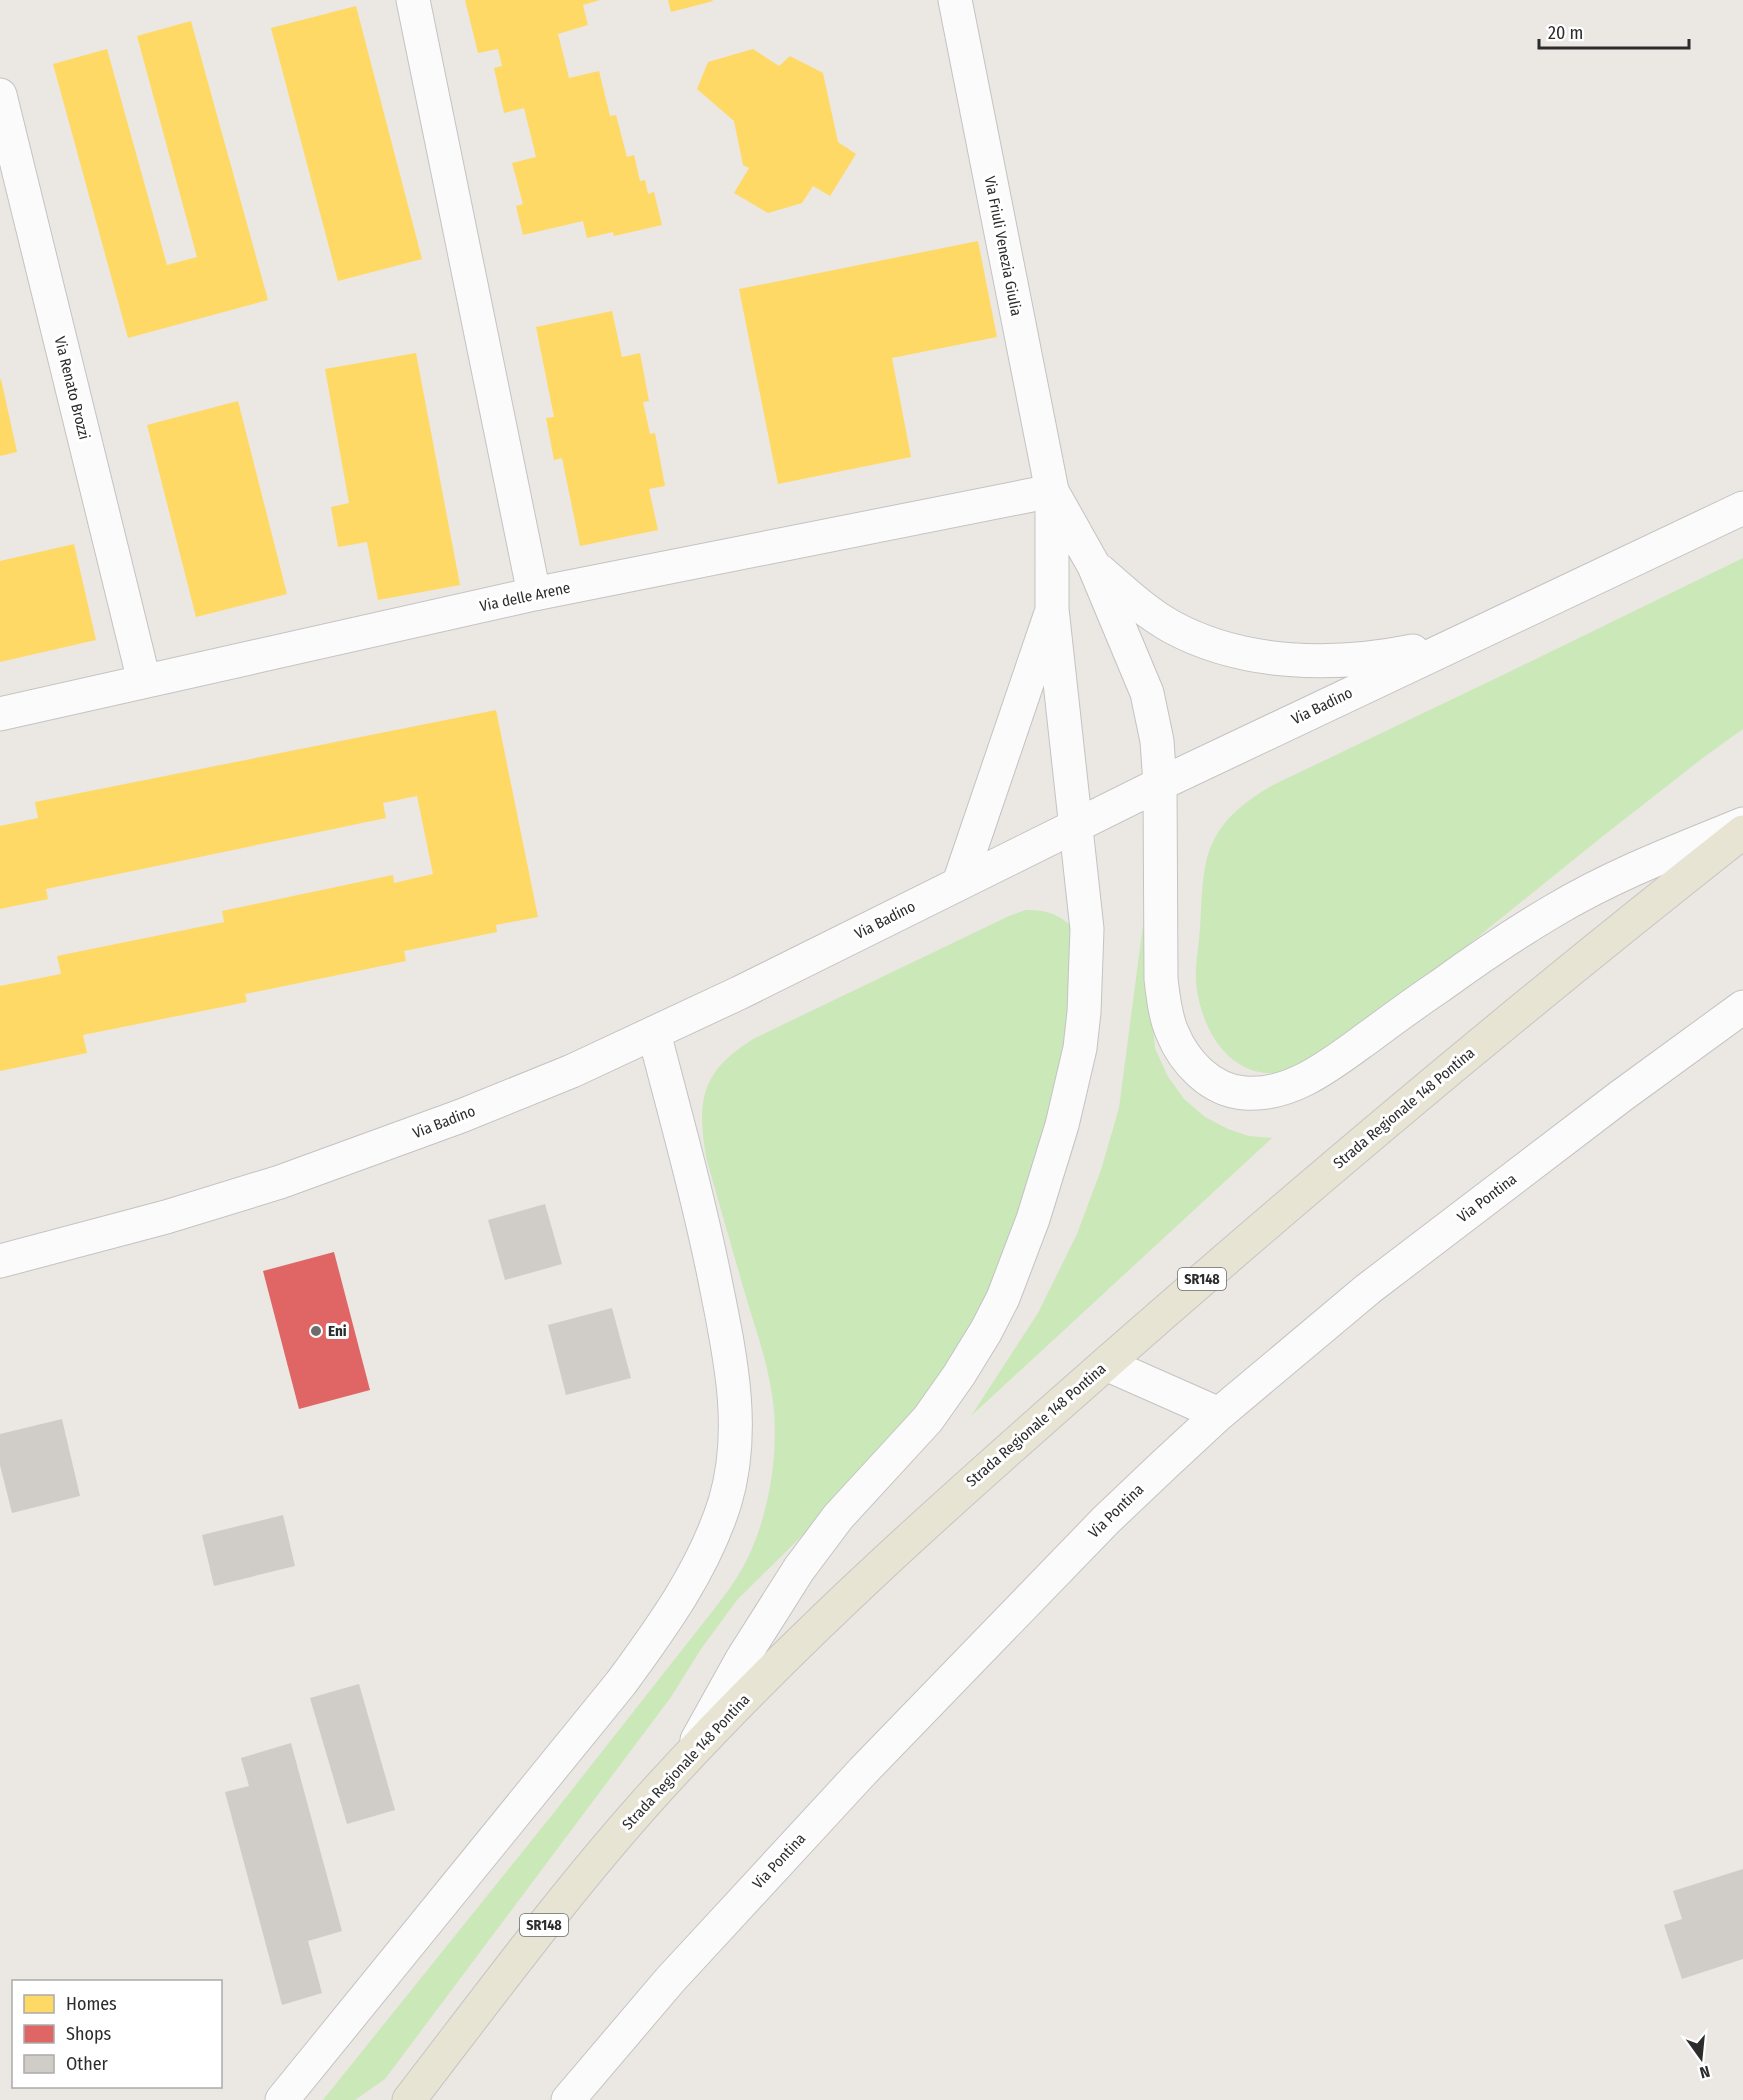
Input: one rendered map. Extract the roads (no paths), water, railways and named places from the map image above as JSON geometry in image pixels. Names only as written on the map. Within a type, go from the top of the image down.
[{"type":"main road","name":"Strada Regionale 148 Pontina","points":[[409,2100],[594,1863],[688,1757],[842,1602],[1017,1440],[1270,1221],[1486,1039],[1743,832]]},
{"type":"street","points":[[413,0],[534,594]]},
{"type":"street","name":"Via Friuli Venezia Giulia","points":[[955,0],[1052,491]]},
{"type":"street","name":"Via Renato Brozzi","points":[[0,95],[144,681]]},
{"type":"street","points":[[1052,491],[1094,566],[1147,693],[1157,741],[1160,784],[1161,979],[1172,1032],[1187,1059],[1219,1087],[1244,1093],[1275,1090],[1306,1078],[1336,1060],[1489,952],[1554,910],[1651,862],[1743,824]]},
{"type":"street","points":[[688,1757],[742,1659],[799,1569],[854,1500],[928,1419],[986,1331],[1016,1264],[1057,1143],[1080,1048],[1084,1012],[1087,929],[1052,609],[1052,491]]},
{"type":"street","name":"Via delle Arene","points":[[0,714],[534,594],[1052,491]]},
{"type":"street","name":"Via Badino","points":[[0,1260],[175,1214],[280,1182],[472,1112],[572,1071],[739,993],[1160,784],[1743,508]]},
{"type":"street","points":[[1094,566],[1133,600],[1171,626],[1202,640],[1256,655],[1301,660],[1361,659],[1401,654],[1461,640]]},
{"type":"street","points":[[958,883],[1052,609]]},
{"type":"street","name":"Via Pontina","points":[[567,2100],[670,1980],[863,1771],[1106,1520],[1219,1414],[1385,1276],[1743,1007]]},
{"type":"street","points":[[282,2100],[621,1683],[664,1624],[688,1585],[709,1543],[725,1500],[736,1441],[732,1369],[710,1253],[654,1033]]},
{"type":"street","points":[[1106,1364],[1219,1414]]},
{"type":"place","name":"Eni","points":[[316,1331]]}]
